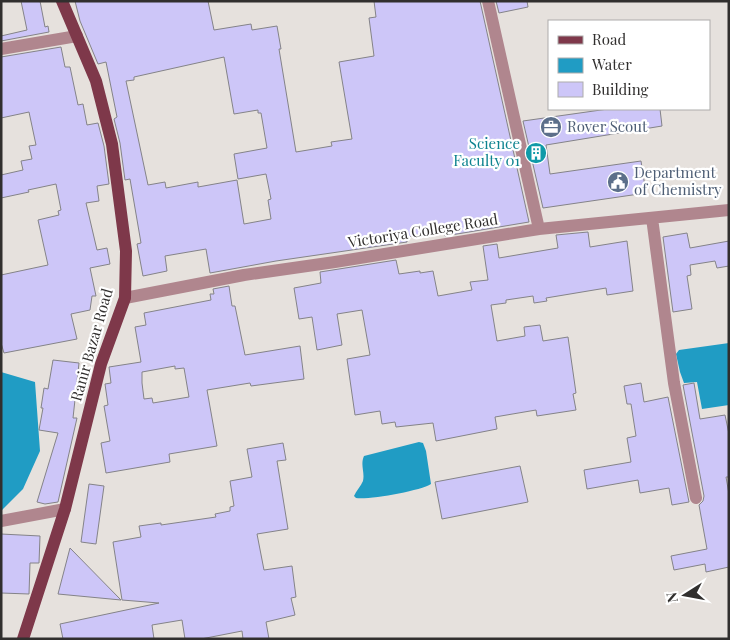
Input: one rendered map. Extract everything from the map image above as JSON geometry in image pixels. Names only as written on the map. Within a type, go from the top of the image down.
[{"type":"main road","name":"Ranir Bazar Road","points":[[24,639],[65,509],[101,364],[125,298],[126,251],[112,144],[96,81],[62,1]]},
{"type":"street","points":[[488,1],[539,229]]},
{"type":"street","points":[[1,49],[77,36]]},
{"type":"street","name":"Victoriya College Road","points":[[125,298],[244,275],[539,229],[729,210]]},
{"type":"street","points":[[652,218],[674,383],[696,498]]},
{"type":"street","points":[[1,521],[65,509]]},
{"type":"water","points":[[729,343],[729,405],[702,409],[697,382],[684,383],[676,354],[679,350]]},
{"type":"water","points":[[1,372],[35,382],[40,451],[23,489],[1,511]]},
{"type":"water","points":[[419,442],[423,443],[426,451],[431,484],[406,492],[383,496],[356,498],[354,496],[363,481],[362,462],[364,456]]},
{"type":"building","points":[[21,1],[40,1],[45,27],[48,26],[49,32],[1,41],[1,36],[27,30]]},
{"type":"building","points":[[75,1],[208,1],[214,30],[251,24],[252,30],[277,26],[296,152],[332,146],[331,142],[352,139],[339,62],[374,56],[369,18],[376,17],[374,1],[480,1],[529,222],[445,236],[444,231],[407,237],[407,242],[276,261],[210,273],[206,249],[165,256],[167,271],[143,276],[137,244],[141,243],[130,179],[125,180],[120,143],[114,119],[117,117],[106,62],[98,64],[80,21]],"holes":[[[224,57],[234,114],[258,110],[258,113],[261,113],[267,148],[234,154],[238,179],[266,174],[271,199],[268,200],[271,219],[244,224],[237,180],[198,187],[198,182],[166,188],[165,182],[148,185],[126,81],[134,80],[134,77]]]},
{"type":"building","points":[[496,1],[527,1],[528,7],[499,13]]},
{"type":"building","points":[[61,47],[65,67],[70,67],[78,105],[83,104],[87,125],[98,123],[104,146],[109,184],[97,186],[99,201],[86,203],[97,250],[107,248],[110,264],[90,268],[96,296],[92,296],[90,310],[71,314],[77,339],[4,353],[1,343],[1,275],[48,265],[38,220],[59,215],[58,211],[61,210],[56,184],[1,198],[1,175],[23,170],[21,161],[32,159],[29,146],[36,145],[29,112],[1,118],[1,57]]},
{"type":"building","name":"Science Faculty 01","points":[[601,110],[660,110],[662,126],[546,145],[550,174],[641,161],[646,193],[543,208],[523,121]]},
{"type":"building","points":[[588,232],[590,247],[627,241],[633,291],[607,295],[606,288],[546,298],[547,301],[534,303],[533,296],[506,300],[506,303],[491,305],[497,341],[525,336],[524,327],[540,325],[543,341],[568,337],[576,393],[573,394],[576,410],[537,416],[536,410],[495,417],[497,429],[436,441],[433,423],[396,427],[395,422],[382,424],[380,411],[355,415],[347,359],[370,355],[362,310],[337,314],[342,345],[317,350],[312,317],[299,319],[294,288],[321,283],[320,272],[396,260],[399,274],[433,271],[438,296],[472,290],[470,282],[488,280],[483,246],[497,244],[499,258],[558,248],[556,235]]},
{"type":"building","points":[[687,233],[690,248],[729,241],[729,266],[717,268],[715,261],[690,265],[691,275],[687,276],[692,309],[673,312],[663,237]]},
{"type":"building","points":[[229,286],[232,306],[235,306],[245,355],[300,346],[304,379],[251,386],[250,383],[207,390],[217,446],[169,454],[170,462],[106,473],[101,443],[110,441],[104,406],[108,405],[105,384],[111,383],[109,367],[141,362],[135,327],[146,325],[144,313],[211,300],[210,294],[214,294],[213,289]],"holes":[[[175,366],[175,369],[184,368],[189,397],[153,403],[152,398],[144,399],[142,372]]]},
{"type":"building","points":[[53,360],[79,363],[73,418],[77,418],[58,502],[45,504],[37,502],[58,433],[39,430],[44,388],[48,389]]},
{"type":"building","points":[[641,383],[644,402],[668,397],[689,502],[672,505],[669,488],[640,493],[638,480],[587,489],[584,470],[631,462],[627,438],[636,436],[631,404],[627,404],[624,386]]},
{"type":"building","points":[[694,383],[700,419],[725,415],[729,434],[729,477],[726,477],[729,494],[729,567],[706,572],[705,564],[674,570],[671,556],[707,549],[699,505],[703,501],[704,496],[683,385]]},
{"type":"building","points":[[283,443],[286,460],[277,461],[288,529],[257,534],[264,570],[292,566],[296,597],[291,598],[295,615],[266,622],[269,639],[243,639],[242,631],[201,639],[185,639],[182,620],[152,625],[154,639],[63,639],[60,624],[159,603],[122,600],[113,542],[141,537],[139,526],[161,523],[161,525],[216,517],[215,514],[230,511],[230,507],[234,506],[230,481],[252,477],[247,449]]},
{"type":"building","points":[[520,466],[528,502],[442,519],[435,482]]},
{"type":"building","points":[[89,484],[104,486],[96,544],[81,542]]},
{"type":"building","points":[[1,534],[40,536],[39,563],[30,563],[29,594],[1,593]]},
{"type":"building","points":[[70,548],[121,600],[58,594]]},
{"type":"place","name":"Rover Scout","points":[[551,127]]},
{"type":"place","name":"Science Faculty 01","points":[[536,153]]},
{"type":"place","name":"Department of Chemistry","points":[[618,182]]}]
